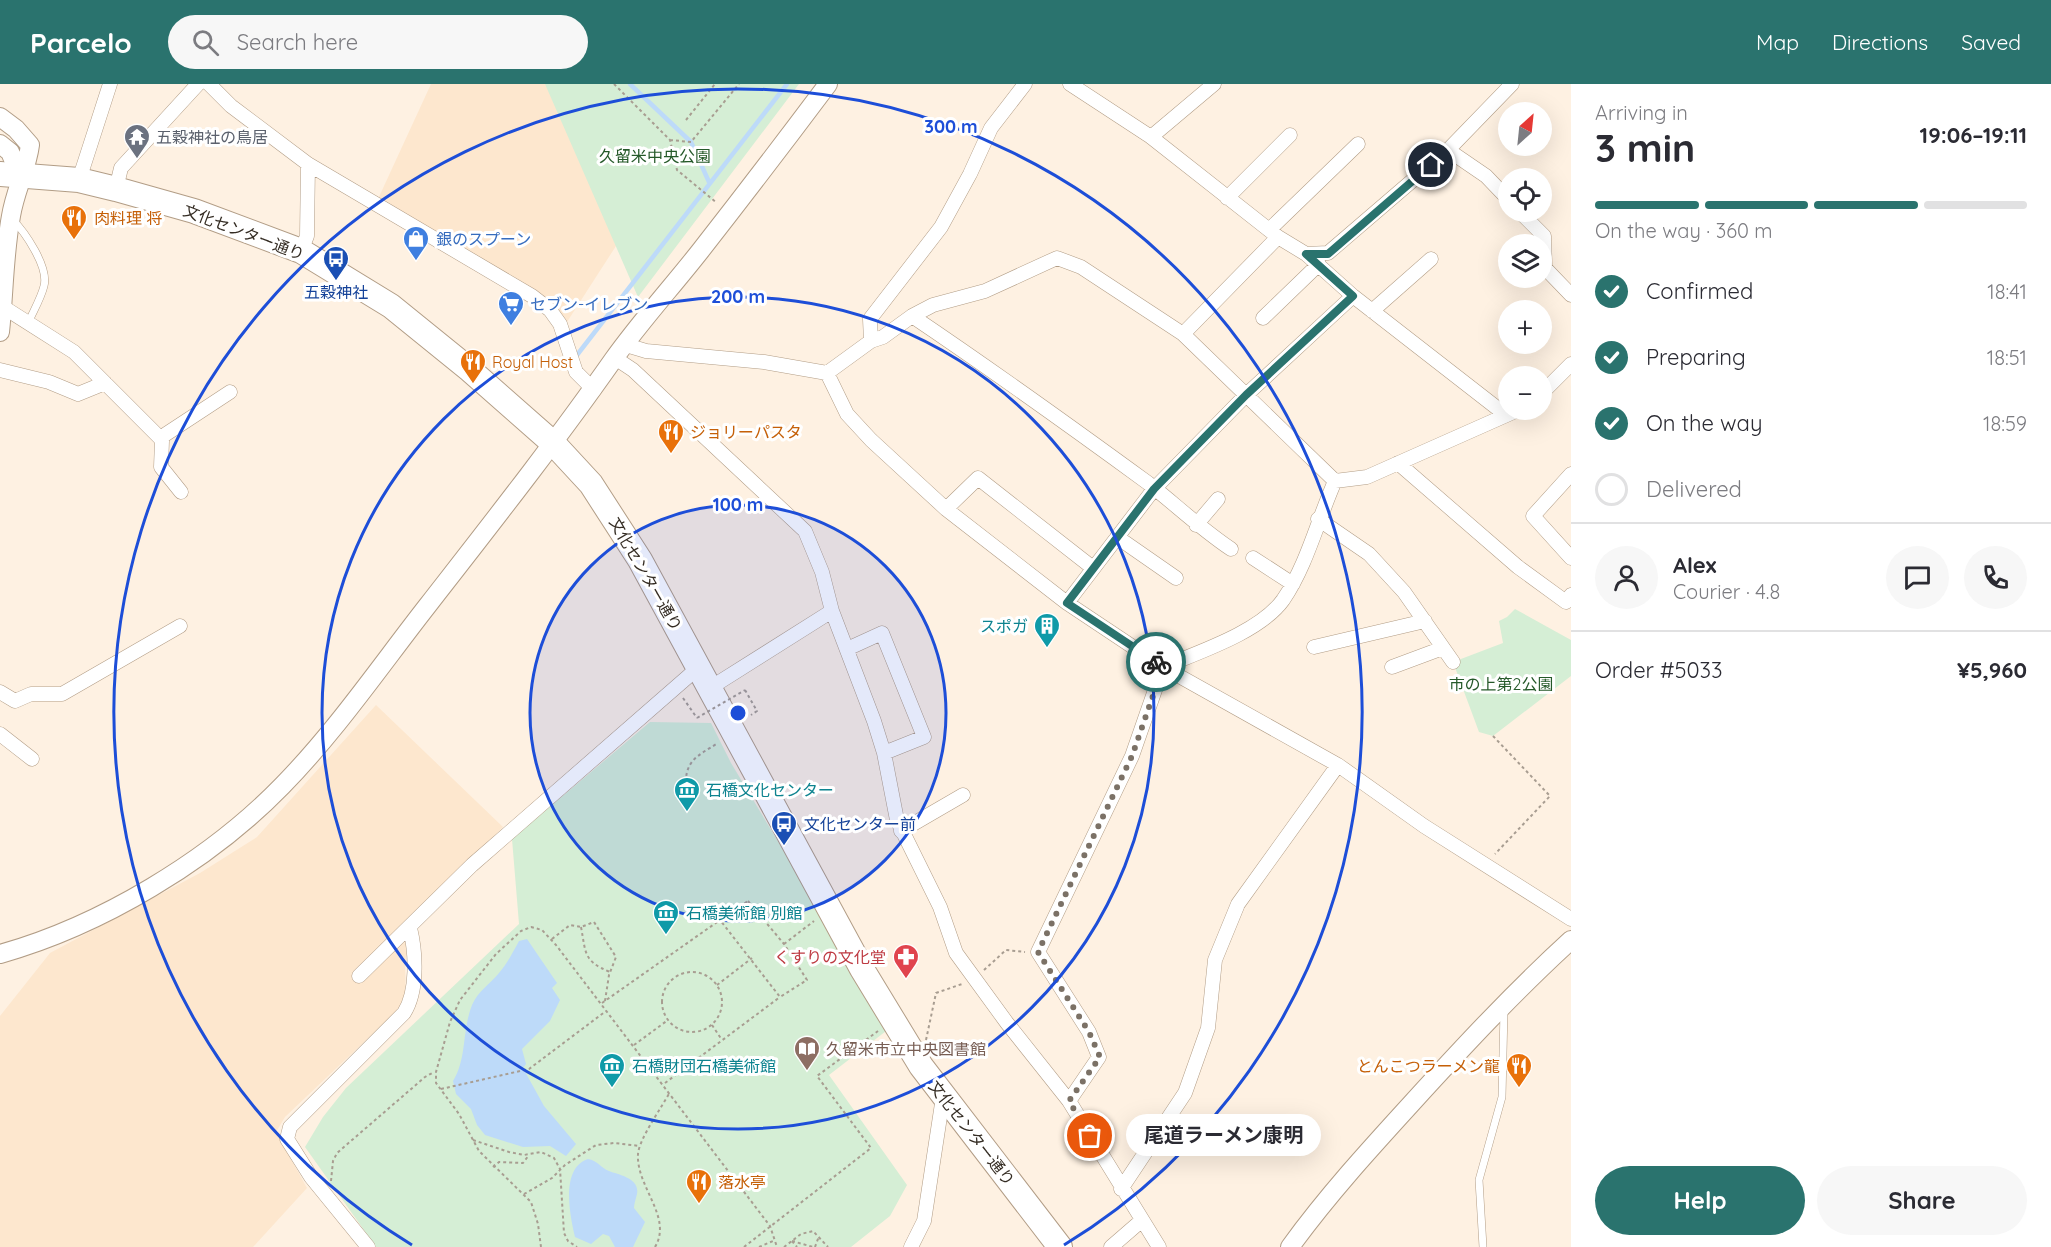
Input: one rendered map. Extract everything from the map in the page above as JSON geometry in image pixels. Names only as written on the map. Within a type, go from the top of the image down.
[{"type":"highway","name":"文化センター通り","points":[[10,175],[79,180],[116,189],[194,211],[301,251],[392,306],[470,370],[554,444],[591,484],[613,516],[699,666],[862,969],[921,1066],[1060,1247]]},
{"type":"street","points":[[79,180],[110,84]]},
{"type":"street","points":[[116,189],[122,168],[198,84]]},
{"type":"street","points":[[209,84],[231,106],[308,164],[532,296],[550,310],[560,324],[576,372],[594,390]]},
{"type":"street","points":[[0,954],[29,946],[101,914],[182,868],[227,835],[282,787],[333,726],[554,444],[620,352],[828,84]]},
{"type":"street","points":[[871,341],[870,319],[941,227],[970,174],[991,128],[1025,84]]},
{"type":"street","points":[[1070,84],[1151,137],[1273,233],[1319,264],[1372,311],[1498,402]]},
{"type":"street","points":[[1306,254],[1328,254],[1449,150],[1512,84]]},
{"type":"street","points":[[1151,137],[1212,85]]},
{"type":"street","points":[[0,117],[16,129],[30,145],[28,161],[10,175]]},
{"type":"street","points":[[1227,198],[1290,135]]},
{"type":"street","points":[[0,144],[10,152],[10,217],[0,332]]},
{"type":"street","points":[[1184,334],[1273,233],[1358,144]]},
{"type":"street","points":[[1449,150],[1486,176],[1498,189]]},
{"type":"street","points":[[301,251],[307,236],[308,164]]},
{"type":"street","points":[[1530,222],[1544,236],[1545,268],[1571,295]]},
{"type":"street","points":[[620,352],[646,351],[764,362],[827,373],[871,341],[883,337],[912,316],[933,305],[985,291],[1058,258],[1081,267],[1184,334],[1335,481]]},
{"type":"street","points":[[1372,311],[1431,259]]},
{"type":"street","points":[[1263,318],[1319,264]]},
{"type":"street","points":[[1067,603],[1154,489],[1246,395],[1353,296]]},
{"type":"street","points":[[1,305],[74,352],[160,438],[162,441],[161,467],[181,492]]},
{"type":"street","points":[[912,316],[1016,386],[1154,489],[1196,525],[1231,549]]},
{"type":"street","points":[[620,352],[633,370],[805,531],[822,572],[832,611],[884,753],[897,820],[940,908],[956,953],[1069,1101],[1121,1189],[1159,1247]]},
{"type":"street","points":[[1552,383],[1571,365]]},
{"type":"street","points":[[0,370],[49,382],[78,394],[105,383]]},
{"type":"street","points":[[827,373],[847,414],[871,440],[946,509],[1067,603],[1163,667],[1338,765],[1424,826],[1571,919]]},
{"type":"street","points":[[160,438],[230,392]]},
{"type":"street","points":[[1335,481],[1367,477],[1498,418]]},
{"type":"street","points":[[1398,463],[1518,567],[1566,602],[1571,595]]},
{"type":"street","points":[[1571,474],[1533,516],[1571,558]]},
{"type":"street","points":[[946,509],[978,478],[1094,568]]},
{"type":"street","points":[[1069,1101],[1100,1057],[1089,1032],[1038,952],[1132,756],[1163,667],[1261,622],[1282,602],[1293,584],[1335,481]]},
{"type":"street","points":[[1196,525],[1218,499]]},
{"type":"street","points":[[1318,519],[1369,554],[1404,592],[1453,662]]},
{"type":"street","points":[[1117,537],[1176,578]]},
{"type":"street","points":[[1252,558],[1293,584]]},
{"type":"street","points":[[711,688],[832,611]]},
{"type":"street","points":[[1314,647],[1425,621]]},
{"type":"street","points":[[0,692],[15,701],[32,694],[62,694],[180,626]]},
{"type":"street","points":[[847,649],[882,633],[924,737],[884,753]]},
{"type":"street","points":[[1392,667],[1443,648]]},
{"type":"street","points":[[359,976],[472,865],[699,666]]},
{"type":"street","points":[[0,734],[32,759]]},
{"type":"street","points":[[1121,1189],[1185,1093],[1208,1028],[1215,960],[1238,904],[1338,765]]},
{"type":"street","points":[[902,831],[963,795]]},
{"type":"street","points":[[368,1247],[329,1199],[287,1139],[291,1127],[404,1013],[410,1003],[413,988],[410,928]]},
{"type":"street","points":[[1290,1247],[1386,1131],[1504,1002],[1571,940]]},
{"type":"street","points":[[911,1247],[924,1221],[943,1097]]},
{"type":"street","points":[[1111,1247],[1141,1221]]},
{"type":"lane","points":[[10,217],[26,233],[42,268],[45,284],[29,321]]},
{"type":"lane","points":[[1483,1247],[1479,1180],[1502,1097],[1504,1002]]},
{"type":"path","points":[[614,84],[670,140],[677,170],[729,214]]},
{"type":"path","points":[[686,120],[715,84]]},
{"type":"path","points":[[670,140],[691,142],[739,84]]},
{"type":"path","points":[[681,695],[697,718],[745,690],[757,711],[752,715]]},
{"type":"path","points":[[1485,864],[1550,796],[1493,736]]},
{"type":"path","points":[[686,788],[685,773],[693,759],[718,743]]},
{"type":"path","points":[[602,1004],[748,901],[784,944],[807,980],[780,997],[664,1084]]},
{"type":"path","points":[[784,944],[816,919]]},
{"type":"path","points":[[720,920],[752,958],[780,997]]},
{"type":"path","points":[[551,939],[570,925],[581,927],[594,922],[616,957],[610,972],[605,1001]]},
{"type":"path","points":[[581,927],[588,959],[593,965],[610,972]]},
{"type":"path","points":[[540,1247],[538,1224],[531,1202],[493,1167],[436,1083],[436,1072],[450,1022],[460,1000],[482,970],[526,928],[542,930],[551,939],[664,1084],[770,1226],[773,1241],[777,1247]]},
{"type":"path","points":[[921,1066],[936,993],[975,979],[1006,950],[1038,952]]},
{"type":"path","points":[[717,984],[752,958]]},
{"type":"path","points":[[692,972],[710,978],[717,984],[723,1004],[720,1014],[712,1025],[696,1032],[686,1032],[676,1028],[668,1020],[662,1003],[663,994],[674,978],[692,972]]},
{"type":"path","points":[[441,1089],[529,1069],[607,1011]]},
{"type":"path","points":[[633,1045],[668,1020]]},
{"type":"path","points":[[712,1025],[722,1041]]},
{"type":"path","points":[[744,1247],[871,1148],[817,1076],[885,1026]]},
{"type":"path","points":[[329,1199],[333,1161],[337,1153],[425,1077],[436,1072]]},
{"type":"path","points":[[655,1247],[662,1232],[645,1185],[638,1154],[670,1092]]},
{"type":"path","points":[[473,1140],[509,1152],[529,1154],[542,1152],[550,1155],[559,1163],[564,1233],[568,1241],[577,1247]]},
{"type":"path","points":[[524,1194],[552,1178],[560,1169],[596,1145],[614,1143],[641,1146]]},
{"type":"path","points":[[493,1167],[499,1162],[523,1163],[529,1154]]},
{"type":"path","points":[[784,1247],[801,1234],[813,1232],[828,1247]]},
{"type":"path","points":[[792,1241],[814,1247],[819,1236]]},
{"type":"path","points":[[759,1247],[773,1241]]},
{"type":"path","points":[[792,1241],[797,1247]]},
{"type":"shaded area","points":[[431,84],[563,84],[625,232],[567,322],[538,297],[378,199]]},
{"type":"shaded area","points":[[376,705],[503,827],[412,919],[405,963],[406,1002],[285,1117],[276,1132],[307,1188],[253,1247],[0,1247],[0,1016],[50,953],[200,873],[257,837]]},
{"type":"green space","name":"久留米中央公園","points":[[545,84],[799,84],[638,297]]},
{"type":"green space","name":"市の上第2公園","points":[[1515,609],[1571,640],[1571,676],[1493,736],[1479,732],[1453,662],[1503,643],[1499,621]]},
{"type":"green space","points":[[650,722],[711,723],[731,763],[890,1028],[829,1075],[907,1185],[890,1216],[851,1247],[376,1247],[305,1147],[323,1117],[346,1088],[519,924],[512,839]]},
{"type":"water","points":[[527,939],[557,983],[552,988],[560,1000],[550,1021],[522,1049],[526,1064],[523,1068],[544,1106],[576,1144],[566,1156],[550,1146],[523,1147],[485,1135],[477,1125],[471,1109],[456,1094],[453,1081],[463,1054],[472,1005],[481,991],[502,969],[519,941]]},
{"type":"water","points":[[588,1159],[606,1170],[628,1178],[635,1184],[637,1194],[634,1208],[645,1222],[633,1247],[615,1247],[609,1236],[603,1234],[591,1244],[575,1237],[571,1217],[570,1182],[579,1164]]},
{"type":"waterway","points":[[630,84],[691,142],[709,182]]},
{"type":"waterway","points":[[577,355],[787,84]]},
{"type":"way so far","points":[[1090,1136],[1069,1101],[1100,1057],[1089,1032],[1038,952],[1132,756],[1163,667],[1156,662]]},
{"type":"place","name":"五穀神社の鳥居","points":[[137,160]]},
{"type":"place","name":"肉料理 将","points":[[74,241]]},
{"type":"place","name":"銀のスプーン","points":[[416,262]]},
{"type":"place","name":"五穀神社","points":[[336,282]]},
{"type":"place","name":"セブン-イレブン","points":[[511,327]]},
{"type":"place","name":"Royal Host","points":[[473,385]]},
{"type":"place","name":"ジョリーパスタ","points":[[671,455]]},
{"type":"place","name":"スポガ","points":[[1047,649]]},
{"type":"place","name":"石橋文化センター","points":[[687,813]]},
{"type":"place","name":"文化センター前","points":[[784,847]]},
{"type":"place","name":"石橋美術館 別館","points":[[666,936]]},
{"type":"place","name":"くすりの文化堂","points":[[906,980]]},
{"type":"place","name":"久留米市立中央図書館","points":[[807,1072]]},
{"type":"place","name":"石橋財団石橋美術館","points":[[612,1089]]},
{"type":"place","name":"とんこつラーメン龍","points":[[1519,1089]]},
{"type":"place","name":"尾道ラーメン康明","points":[[1090,1136]]},
{"type":"place","name":"落水亭","points":[[699,1205]]},
{"type":"route","points":[[1156,662],[1067,603],[1154,489],[1246,395],[1353,296],[1306,254],[1328,254],[1431,165]]}]
